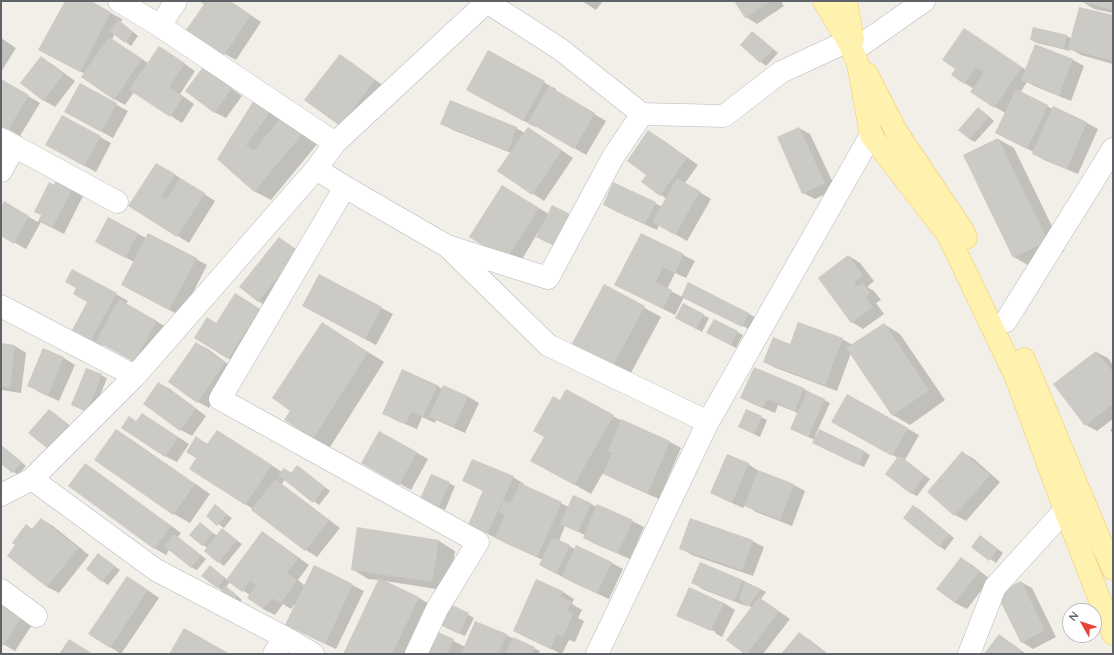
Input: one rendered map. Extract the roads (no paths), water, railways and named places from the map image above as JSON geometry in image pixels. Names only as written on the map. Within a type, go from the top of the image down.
[{"type":"main road","points":[[824,1],[851,45],[896,131],[963,232],[1029,368],[1113,569]]},
{"type":"main road","points":[[846,1],[851,45],[858,64],[871,135],[948,235],[1015,374],[1113,634]]},
{"type":"street","points":[[120,1],[335,143]]},
{"type":"street","points":[[160,26],[176,1]]},
{"type":"street","points":[[1,495],[32,479],[134,376],[316,170],[335,143],[488,2],[560,49],[642,114],[724,116],[781,72],[851,45],[924,1]]},
{"type":"street","points":[[316,170],[447,246],[548,278],[613,157],[642,114]]},
{"type":"street","points":[[597,654],[708,422],[871,135]]},
{"type":"street","points":[[1,171],[8,142],[117,202]]},
{"type":"street","points":[[1006,321],[1113,149]]},
{"type":"street","points":[[345,187],[220,399],[478,542],[437,609],[416,654]]},
{"type":"street","points":[[447,246],[548,345],[708,422]]},
{"type":"street","points":[[1,306],[134,376]]},
{"type":"street","points":[[32,479],[156,570],[279,646],[313,654]]},
{"type":"street","points":[[969,654],[995,588],[1065,510]]},
{"type":"street","points":[[1,590],[36,616]]}]
